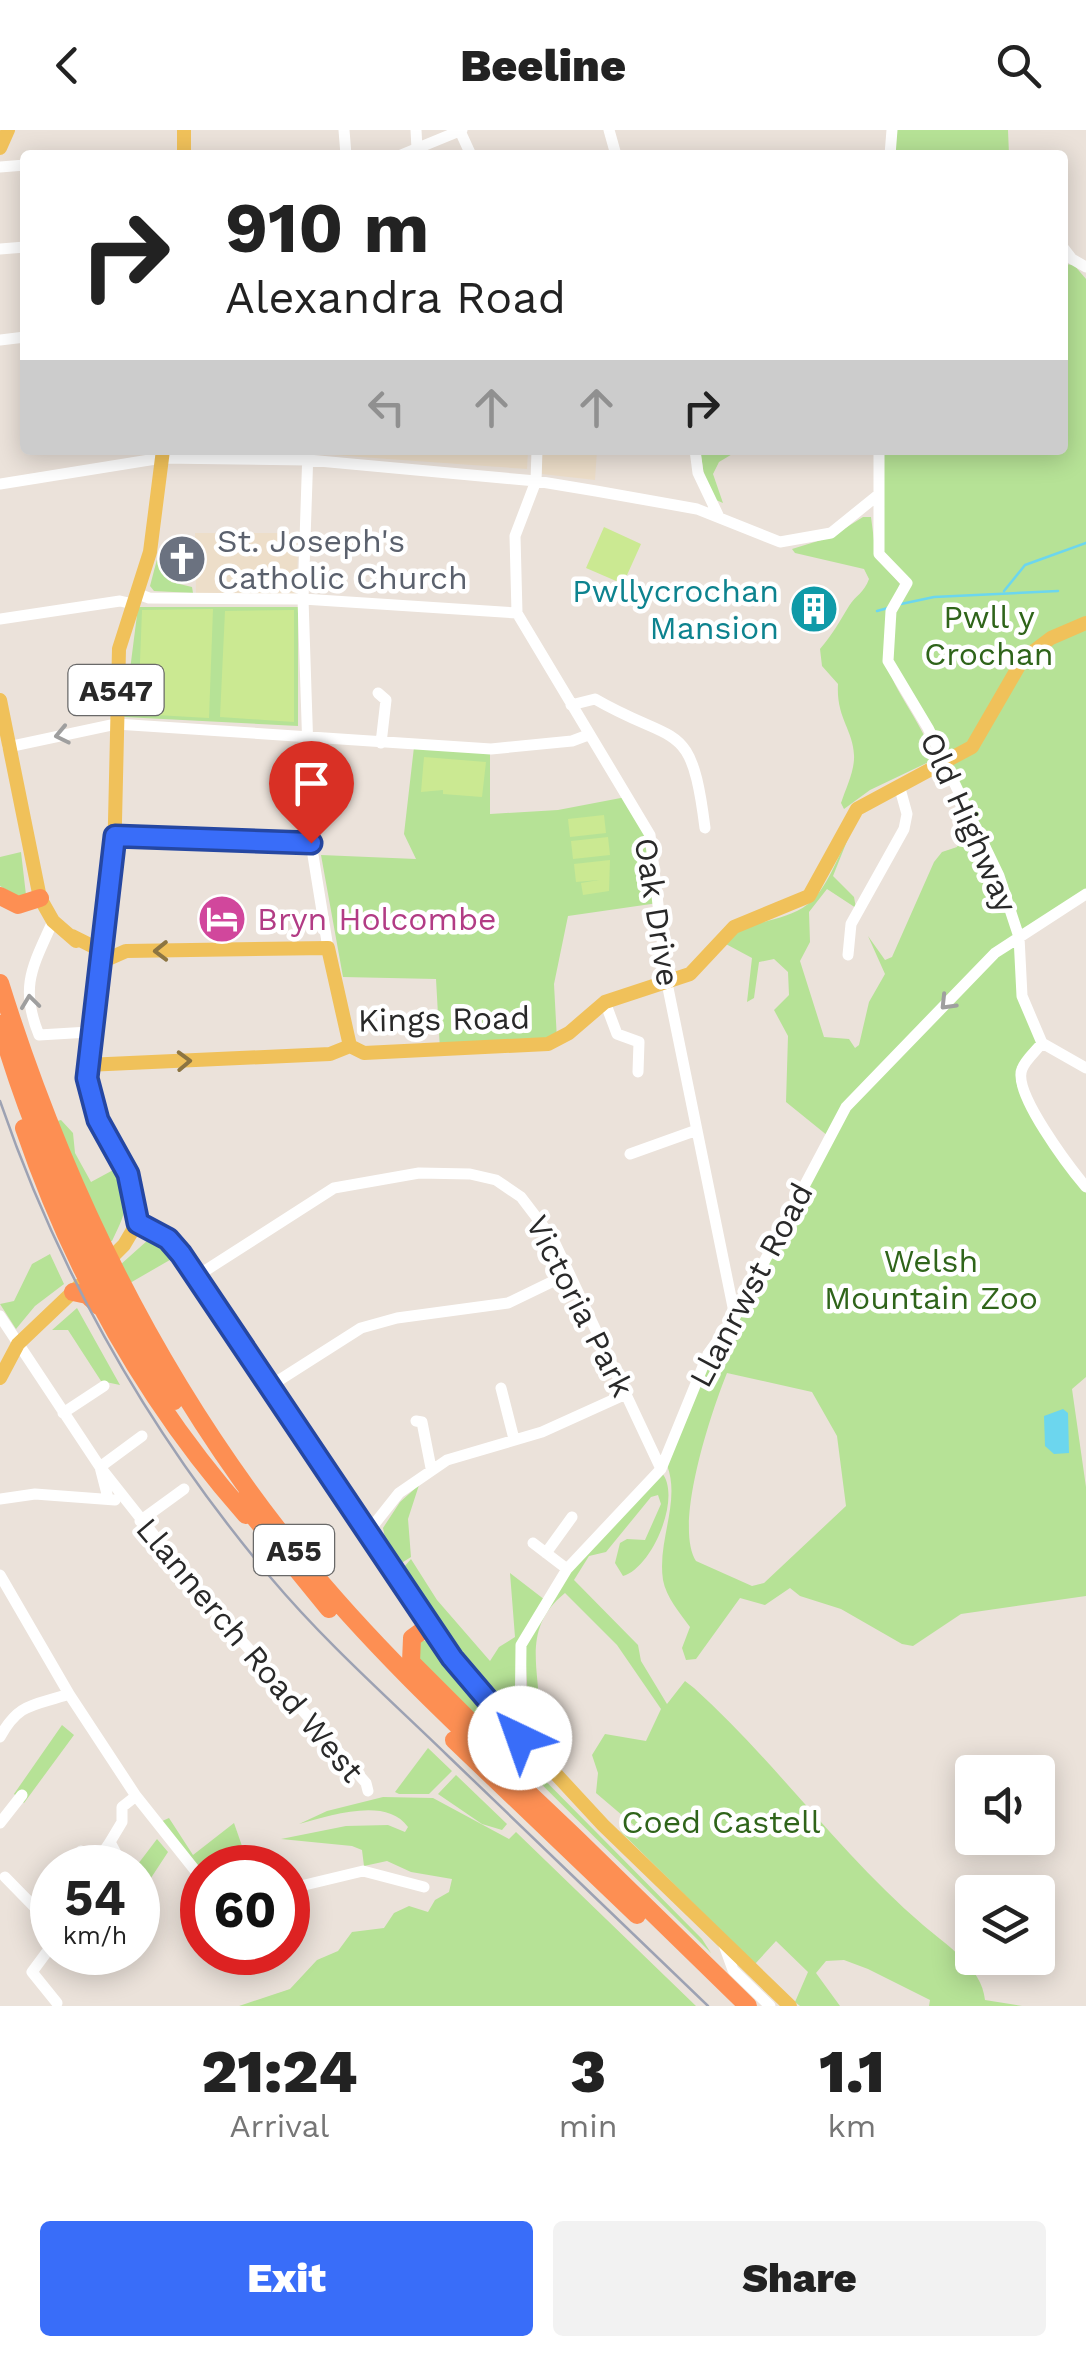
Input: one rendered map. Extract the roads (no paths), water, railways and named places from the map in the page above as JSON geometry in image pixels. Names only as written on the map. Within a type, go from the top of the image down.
[{"type":"highway","points":[[0,896],[18,905],[40,898]]},
{"type":"highway","name":"A55","points":[[0,982],[31,1081],[82,1206],[129,1300],[222,1454],[299,1556],[411,1682],[748,2006]]},
{"type":"highway","name":"A55","points":[[0,1024],[58,1185],[108,1286],[195,1434],[279,1553],[400,1688],[731,2006]]},
{"type":"highway","points":[[0,1056],[81,1287],[104,1311],[148,1390],[182,1437],[279,1553]]},
{"type":"highway","points":[[430,1625],[412,1638],[411,1662],[498,1748],[580,1842]]},
{"type":"main road","points":[[0,148],[8,130]]},
{"type":"main road","name":"A547","points":[[138,1223],[128,1174],[93,1106],[86,1065],[115,836],[119,648],[150,552],[162,455]]},
{"type":"main road","name":"Kings Road","points":[[86,1065],[330,1054],[350,1046],[364,1053],[548,1044],[569,1033],[605,1002],[667,983],[698,968],[734,927],[810,896],[850,818],[866,802],[972,748],[1023,660],[1051,638],[1086,623]]},
{"type":"main road","points":[[0,700],[40,898],[53,921],[90,956],[97,985]]},
{"type":"main road","points":[[72,936],[94,947],[101,962],[126,951]]},
{"type":"main road","points":[[105,936],[116,949],[126,951],[328,948],[350,1046]]},
{"type":"main road","points":[[0,1378],[18,1344],[118,1252],[138,1223],[168,1239],[197,1276],[467,1678],[520,1738],[724,1945],[790,2006]]},
{"type":"street","points":[[416,130],[417,149],[461,130]]},
{"type":"street","points":[[0,484],[157,455]]},
{"type":"street","points":[[328,948],[311,843],[303,599],[308,455],[536,481],[697,509],[780,542],[819,535],[831,525],[842,524],[878,495]]},
{"type":"street","name":"Oak Drive","points":[[537,455],[536,481],[515,536],[517,614],[650,834],[667,983],[735,1316]]},
{"type":"street","points":[[696,455],[698,473],[720,517]]},
{"type":"street","name":"Old Highway","points":[[878,455],[879,554],[907,583],[895,606],[888,662],[928,728],[942,765],[999,876],[1019,937],[1022,996],[1042,1043]]},
{"type":"street","points":[[0,619],[149,598],[303,599],[517,614]]},
{"type":"street","points":[[378,693],[386,700],[381,743]]},
{"type":"street","points":[[571,706],[594,699],[675,737],[699,774],[705,828]]},
{"type":"street","points":[[8,746],[116,724],[491,748],[572,741],[588,735]]},
{"type":"street","points":[[848,955],[904,829],[907,814],[899,785]]},
{"type":"street","points":[[115,836],[311,843]]},
{"type":"street","name":"Llanrwst Road","points":[[520,1738],[520,1648],[567,1568],[662,1470],[708,1354],[735,1316],[846,1106],[995,953],[1086,894]]},
{"type":"street","points":[[53,921],[28,978],[28,1008],[39,1035],[46,1038],[89,1032]]},
{"type":"street","points":[[605,1002],[617,1034],[639,1042],[638,1072]]},
{"type":"street","points":[[1086,1068],[1042,1043],[1021,1070],[1021,1084],[1051,1139],[1086,1187]]},
{"type":"street","points":[[630,1154],[698,1130]]},
{"type":"street","name":"Victoria Park","points":[[197,1276],[334,1188],[387,1175],[432,1173],[470,1174],[508,1186],[536,1213],[662,1470]]},
{"type":"street","points":[[270,1386],[360,1328],[397,1318],[508,1303],[568,1274]]},
{"type":"street","name":"Llannerch Road West","points":[[0,1316],[63,1414],[136,1515],[366,1782],[368,1791]]},
{"type":"street","points":[[63,1414],[104,1386]]},
{"type":"street","points":[[501,1388],[514,1439]]},
{"type":"street","points":[[368,1532],[399,1493],[431,1468],[462,1454],[542,1432],[626,1394]]},
{"type":"street","points":[[416,1422],[422,1422],[431,1468]]},
{"type":"street","points":[[100,1467],[142,1436]]},
{"type":"street","name":"Llannerch Road West","points":[[100,1467],[108,1498],[136,1515]]},
{"type":"street","points":[[136,1515],[184,1489]]},
{"type":"street","points":[[0,1499],[34,1494],[108,1498]]},
{"type":"street","points":[[546,1552],[572,1517]]},
{"type":"street","points":[[533,1543],[567,1568]]},
{"type":"street","points":[[0,1574],[69,1694],[136,1796],[180,1852]]},
{"type":"street","points":[[0,1737],[12,1716],[26,1706],[69,1694]]},
{"type":"street","points":[[0,1823],[22,1795]]},
{"type":"street","points":[[108,1845],[122,1822],[122,1807],[136,1796]]},
{"type":"street","points":[[310,1884],[364,1870],[424,1887]]},
{"type":"street","points":[[5,1877],[30,1902]]},
{"type":"street","points":[[724,1945],[733,1970],[770,2006]]},
{"type":"street","points":[[34,1975],[57,2003]]},
{"type":"water","points":[[1063,1409],[1068,1413],[1069,1453],[1054,1454],[1045,1446],[1044,1416]]},
{"type":"waterway","points":[[1004,591],[1025,565],[1086,543]]},
{"type":"waterway","points":[[901,604],[934,597],[1058,591]]},
{"type":"waterway","points":[[877,611],[888,608]]},
{"type":"railway","points":[[0,1101],[51,1230],[113,1352],[187,1469],[228,1524],[334,1646],[708,2006]]},
{"type":"place","name":"St. Joseph's Catholic Church","points":[[182,559]]},
{"type":"place","name":"Pwllycrochan Mansion","points":[[814,609]]},
{"type":"place","name":"Bryn Holcombe","points":[[222,919]]},
{"type":"park label","name":"Pwll y Crochan","points":[[989,636]]},
{"type":"park label","name":"Welsh Mountain Zoo","points":[[931,1280]]},
{"type":"park label","name":"Coed Castell","points":[[721,1822]]}]
